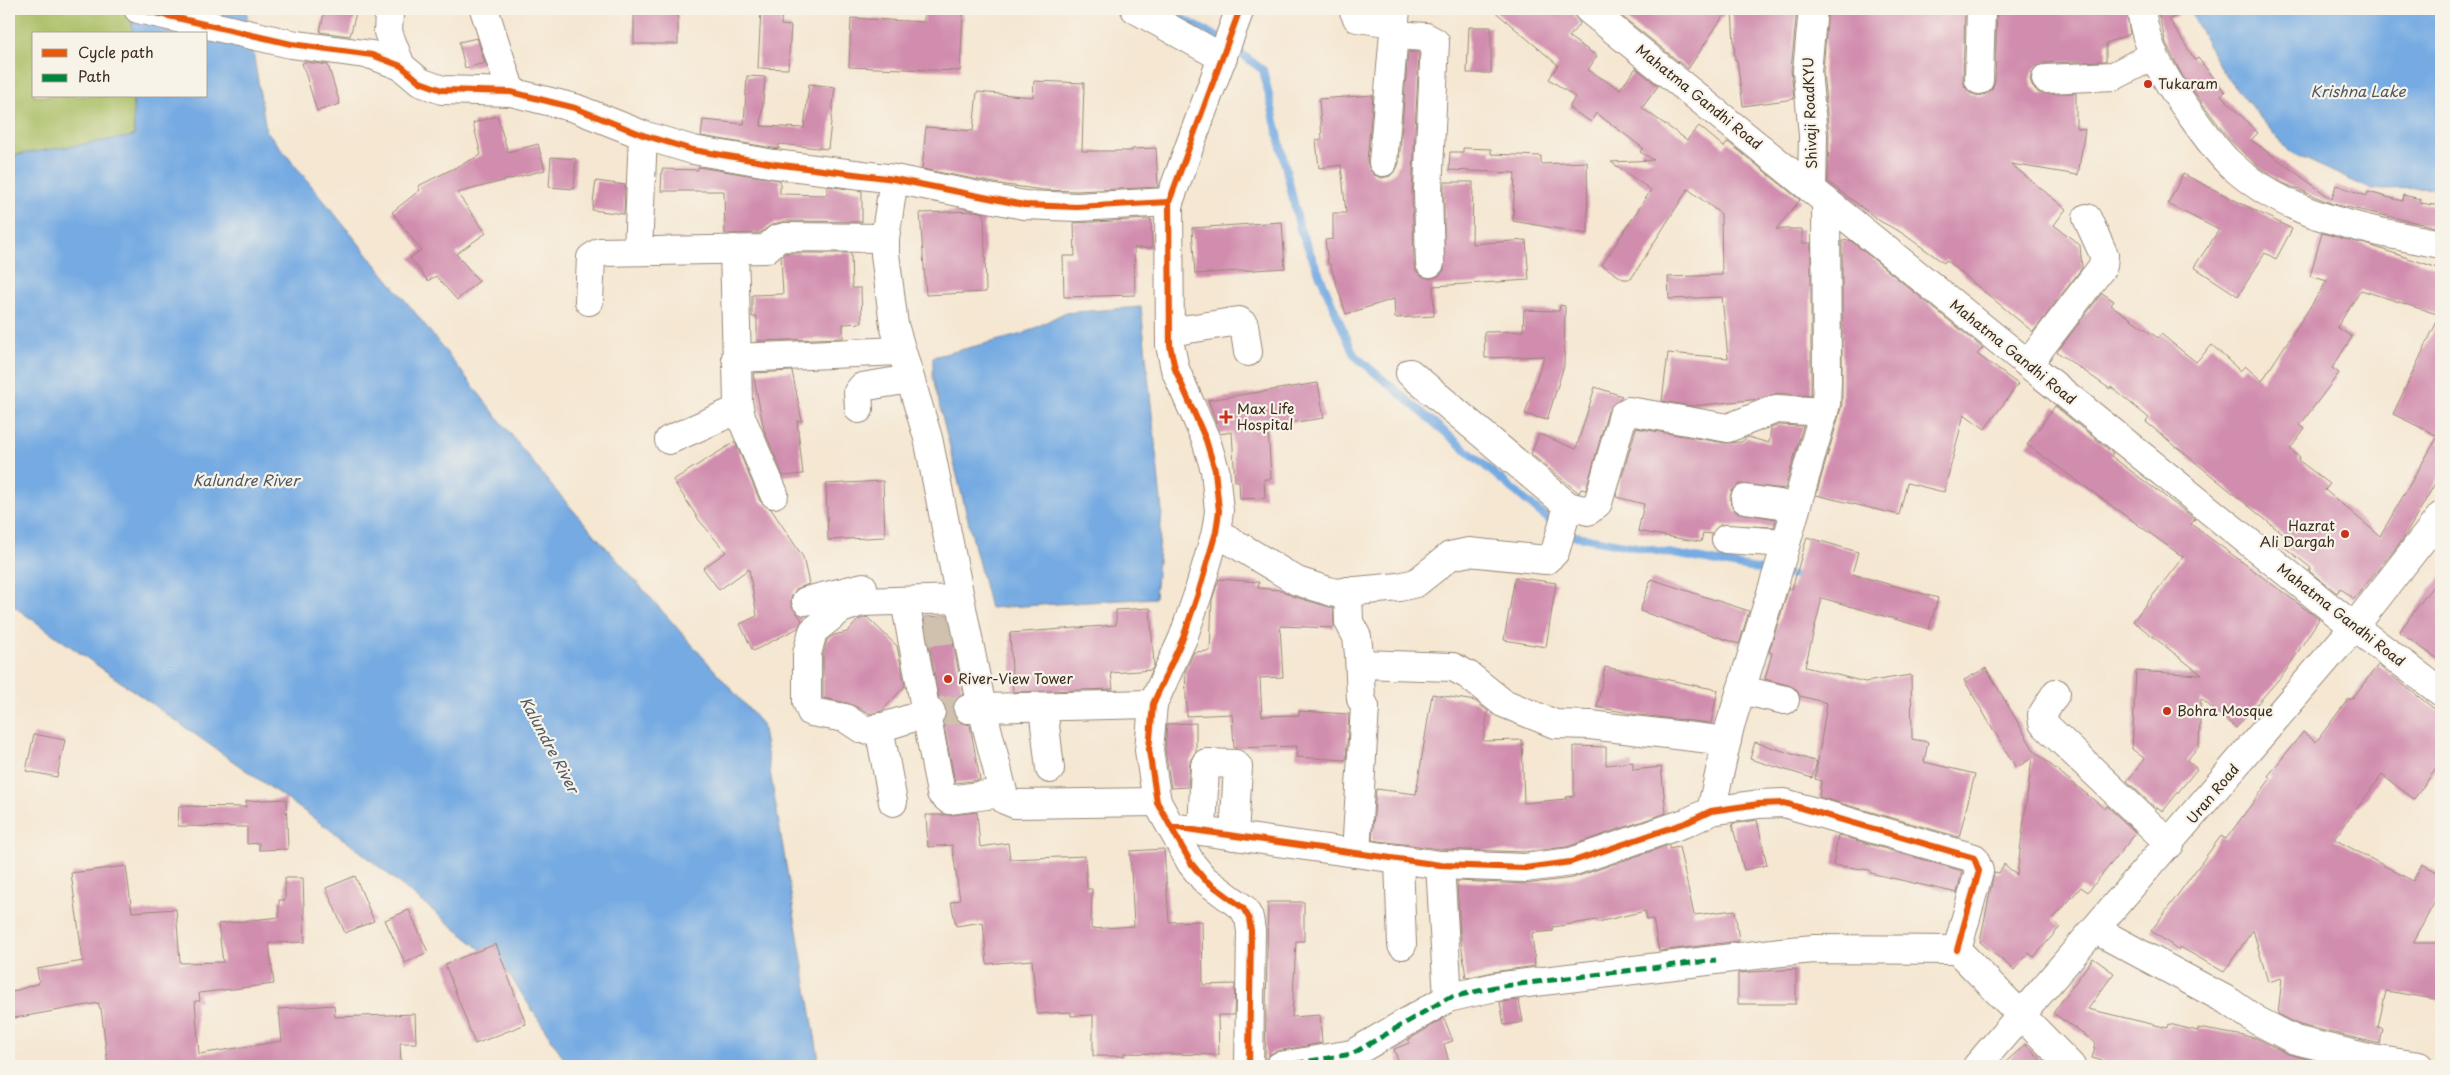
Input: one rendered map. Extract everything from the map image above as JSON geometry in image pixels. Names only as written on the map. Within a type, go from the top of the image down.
[{"type":"street","points":[[138,9],[291,44],[372,55],[401,66],[420,82],[442,90],[511,92],[574,108],[643,135],[702,151],[774,164],[894,179],[1024,204],[1052,207],[1169,202]]},
{"type":"street","points":[[484,9],[511,92]]},
{"type":"street","points":[[1135,9],[1223,58]]},
{"type":"street","points":[[1353,9],[1357,18],[1395,22],[1435,42],[1428,192],[1430,263]]},
{"type":"street","name":"Mahatma Gandhi Road","points":[[1588,9],[2354,627],[2441,692]]},
{"type":"street","name":"Shivaji RoadKYU","points":[[1711,811],[1741,690],[1824,412],[1828,381],[1819,195],[1807,71],[1813,9]]},
{"type":"street","points":[[1979,80],[1981,9]]},
{"type":"street","points":[[2141,9],[2147,40],[2170,86],[2210,141],[2252,183],[2278,199],[2330,220],[2441,244]]},
{"type":"street","points":[[389,14],[388,32],[401,66]]},
{"type":"street","points":[[1238,17],[1169,202],[1170,332],[1175,369],[1206,440],[1215,470],[1219,511],[1216,532],[1183,638],[1153,704],[1149,750],[1157,802],[1191,863],[1204,879],[1243,908],[1249,918],[1251,931],[1249,1066]]},
{"type":"street","points":[[1384,162],[1395,22]]},
{"type":"street","points":[[2046,79],[2114,76],[2154,55]]},
{"type":"street","points":[[638,252],[643,135]]},
{"type":"street","points":[[894,179],[885,238],[885,254],[893,316],[900,351],[928,438],[938,616],[929,714],[941,793],[949,800],[1002,793]]},
{"type":"street","points":[[2028,364],[2103,266],[2104,254],[2087,218]]},
{"type":"street","points":[[589,301],[591,258],[600,252],[766,249],[777,239],[785,237],[885,238]]},
{"type":"street","points":[[734,249],[739,409],[774,494]]},
{"type":"street","points":[[1170,332],[1238,321],[1244,325],[1248,352]]},
{"type":"street","points":[[736,358],[900,351]]},
{"type":"street","points":[[1410,373],[1567,510],[1588,511],[1598,503],[1623,415],[1629,411],[1728,428],[1776,409],[1824,412]]},
{"type":"street","points":[[859,409],[858,392],[862,387],[910,379]]},
{"type":"street","points":[[669,440],[739,409]]},
{"type":"street","points":[[1745,499],[1780,504],[1795,511]]},
{"type":"street","points":[[1216,532],[1297,581],[1334,593],[1399,587],[1416,583],[1450,556],[1470,552],[1546,560],[1555,552],[1567,510]]},
{"type":"street","name":"Uran Road","points":[[1977,1066],[2170,844],[2354,627],[2441,516]]},
{"type":"street","points":[[1726,539],[1783,554]]},
{"type":"street","points":[[806,601],[852,589],[882,584],[938,616],[975,711],[1005,800],[1015,804],[1157,802]]},
{"type":"street","points":[[1348,591],[1349,622],[1357,637],[1361,699],[1365,707],[1356,853]]},
{"type":"street","points":[[929,714],[872,730],[862,728],[845,718],[811,712],[807,702],[807,654],[813,631],[841,609],[861,602],[938,616]]},
{"type":"street","points":[[1360,664],[1453,667],[1468,675],[1503,703],[1555,724],[1590,725],[1727,741]]},
{"type":"street","points":[[1741,690],[1785,700]]},
{"type":"street","points":[[2056,693],[2042,715],[2042,723],[2170,844]]},
{"type":"street","points":[[975,711],[1153,704]]},
{"type":"street","points":[[1043,708],[1050,770]]},
{"type":"street","points":[[879,728],[893,802]]},
{"type":"street","points":[[1202,831],[1206,763],[1235,764],[1238,767],[1234,836]]},
{"type":"street","points":[[1172,827],[1440,865],[1525,868],[1572,862],[1688,822],[1711,811],[1759,804],[1784,803],[1974,858],[1979,871],[1957,950]]},
{"type":"street","points":[[1399,859],[1402,945]]},
{"type":"street","points":[[1440,865],[1448,998]]},
{"type":"street","points":[[2096,930],[2230,1002],[2256,1020],[2295,1040],[2373,1058],[2419,1066]]},
{"type":"street","points":[[1280,1066],[1352,1054],[1448,998],[1495,987],[1814,949],[1957,950],[2071,1066]]},
{"type":"green space","points":[[9,9],[132,9],[132,32],[32,32],[32,98],[133,98],[134,136],[9,156]]},
{"type":"water","name":"Kalundre River","points":[[132,9],[246,9],[266,130],[413,310],[550,484],[762,724],[820,1066],[569,1066],[506,970],[356,848],[9,603],[9,156],[134,136],[133,98],[208,98],[208,32],[132,32]]},
{"type":"water","name":"Krishna Lake","points":[[2189,9],[2441,9],[2441,188],[2370,189],[2288,151],[2222,71]]},
{"type":"water","points":[[1141,307],[1162,511],[1155,598],[990,608],[933,379],[933,357],[1023,334],[1064,313]]},
{"type":"building","points":[[325,9],[357,9],[350,36],[320,32]]},
{"type":"building","points":[[634,9],[678,9],[678,44],[634,44]]},
{"type":"building","points":[[761,9],[782,9],[781,25],[791,26],[788,69],[758,68]]},
{"type":"building","points":[[1492,9],[1573,9],[1574,15],[1580,23],[1569,37],[1597,56],[1588,70],[1620,89],[1636,68],[1658,86],[1642,108],[1687,140],[1699,126],[1724,147],[1728,142],[1800,200],[1776,229],[1802,229],[1802,243],[1811,243],[1811,396],[1777,393],[1760,399],[1692,406],[1662,401],[1668,353],[1728,358],[1722,297],[1669,299],[1668,277],[1722,275],[1721,214],[1688,189],[1631,279],[1623,279],[1602,265],[1651,190],[1611,162],[1654,160],[1640,152],[1643,148],[1596,113],[1591,122],[1569,108],[1575,97],[1549,79],[1558,65]]},
{"type":"building","points":[[1613,9],[1728,9],[1688,69]]},
{"type":"building","points":[[1732,9],[1797,9],[1791,70],[1794,99],[1743,106],[1737,60],[1735,60]]},
{"type":"building","points":[[1828,9],[1965,9],[1963,80],[1965,87],[1970,93],[1979,96],[1986,94],[1992,89],[1995,81],[1997,9],[2126,9],[2130,34],[2106,43],[2106,61],[2045,63],[2037,66],[2032,72],[2030,80],[2033,87],[2039,93],[2076,93],[2076,128],[2085,129],[2078,175],[2011,164],[2066,209],[2054,225],[2080,245],[2082,268],[2033,332],[1946,260],[1944,263],[1902,233],[1880,221],[1828,182],[1829,134],[1823,71]]},
{"type":"building","points":[[2157,9],[2191,9],[2191,11],[2169,19],[2195,60],[2198,58],[2225,92],[2221,95],[2258,133],[2251,140],[2332,199],[2336,185],[2367,196],[2368,192],[2402,201],[2403,195],[2421,199],[2420,203],[2441,206],[2441,228],[2333,204],[2283,183],[2260,168],[2229,139],[2183,77],[2166,43]]},
{"type":"building","points":[[924,10],[963,12],[960,71],[849,67],[851,18],[924,22]]},
{"type":"building","points":[[1469,27],[1491,27],[1491,73],[1467,73]]},
{"type":"building","points":[[477,38],[485,63],[465,68],[459,42]]},
{"type":"building","points":[[1408,52],[1419,52],[1412,191],[1414,263],[1416,271],[1422,276],[1431,279],[1439,276],[1444,270],[1444,182],[1473,182],[1472,244],[1526,240],[1529,280],[1433,286],[1434,316],[1395,318],[1394,299],[1346,314],[1330,264],[1328,264],[1325,240],[1333,239],[1333,213],[1346,213],[1341,165],[1319,168],[1316,140],[1322,139],[1319,99],[1373,95],[1367,161],[1374,175],[1382,178],[1390,176],[1396,170],[1399,163]]},
{"type":"building","points":[[302,63],[328,65],[340,104],[317,111]]},
{"type":"building","points":[[747,76],[765,77],[761,126],[804,128],[809,84],[835,87],[828,149],[779,144],[779,149],[701,136],[703,120],[744,124]]},
{"type":"building","points":[[1034,81],[1084,83],[1082,151],[1132,151],[1132,149],[1156,148],[1158,187],[1077,191],[1043,190],[922,169],[926,127],[973,131],[977,92],[1033,97]]},
{"type":"building","points":[[497,116],[508,152],[538,144],[545,170],[457,193],[486,233],[456,254],[479,281],[457,300],[436,276],[428,281],[410,258],[421,250],[392,212],[420,190],[418,186],[481,155],[473,123]]},
{"type":"building","points":[[1463,148],[1491,149],[1491,154],[1541,156],[1541,164],[1587,162],[1588,234],[1513,221],[1515,173],[1449,170],[1450,152],[1463,152]]},
{"type":"building","points":[[551,157],[576,159],[574,189],[549,187]]},
{"type":"building","points":[[698,167],[780,180],[780,194],[827,195],[827,186],[862,191],[862,222],[785,221],[773,224],[760,233],[725,234],[724,191],[661,191],[662,169],[698,170]]},
{"type":"building","points":[[2183,174],[2292,229],[2276,259],[2265,253],[2238,296],[2194,267],[2219,230],[2168,204]]},
{"type":"building","points":[[596,181],[625,185],[624,214],[592,210]]},
{"type":"building","points":[[975,211],[984,213],[986,292],[926,295],[920,213]]},
{"type":"building","points":[[1151,219],[1152,248],[1134,248],[1135,295],[1064,297],[1063,256],[1075,256],[1074,223]]},
{"type":"building","points":[[1282,222],[1285,268],[1195,274],[1192,228]]},
{"type":"building","points":[[2322,233],[2369,245],[2441,269],[2441,473],[2404,538],[2354,599],[2340,588],[2337,593],[2309,571],[2311,568],[2283,546],[2289,539],[2146,422],[2149,418],[2111,387],[2110,389],[2057,352],[2102,293],[2114,301],[2111,305],[2158,338],[2161,334],[2196,362],[2212,345],[2240,371],[2245,366],[2262,381],[2327,281],[2310,276]],"holes":[[[2361,290],[2440,315],[2393,414],[2438,436],[2380,536],[2325,490],[2330,484],[2298,460],[2300,457],[2290,449],[2305,429],[2300,425],[2339,373],[2332,368],[2352,337],[2337,327]]]},
{"type":"building","points":[[1850,240],[1983,348],[1977,354],[2018,384],[1985,429],[1964,414],[1944,492],[1907,483],[1899,515],[1816,495],[1842,405],[1842,241]]},
{"type":"building","points":[[785,253],[851,253],[852,288],[861,288],[862,323],[843,324],[843,338],[757,341],[757,317],[752,317],[752,295],[783,294],[781,257]]},
{"type":"building","points":[[1560,305],[1565,306],[1564,366],[1547,420],[1525,414],[1544,356],[1485,358],[1484,332],[1523,331],[1524,310],[1559,311]]},
{"type":"building","points":[[792,371],[802,421],[797,421],[803,474],[783,476],[764,430],[753,373]]},
{"type":"building","points":[[1318,383],[1324,418],[1268,426],[1271,479],[1264,479],[1265,498],[1240,499],[1239,481],[1235,481],[1232,432],[1220,434],[1208,400]]},
{"type":"building","points":[[1595,387],[1622,396],[1608,411],[1586,490],[1581,489],[1579,493],[1531,454],[1539,434],[1576,449]]},
{"type":"building","points":[[2055,406],[2113,453],[2111,456],[2195,519],[2191,524],[2319,619],[2285,672],[2236,728],[2201,699],[2199,746],[2187,760],[2197,769],[2163,811],[2157,807],[2156,809],[2127,781],[2145,759],[2132,749],[2136,671],[2202,675],[2133,621],[2183,557],[2027,445]]},
{"type":"building","points":[[1779,425],[1803,426],[1785,489],[1740,484],[1732,490],[1730,497],[1731,505],[1736,512],[1776,519],[1774,527],[1720,525],[1712,534],[1703,533],[1701,542],[1638,531],[1644,504],[1616,497],[1636,428],[1725,443],[1741,442],[1748,437],[1769,443],[1771,428]]},
{"type":"building","points":[[735,442],[760,501],[771,509],[803,557],[809,584],[796,589],[791,598],[791,605],[802,620],[798,628],[753,651],[740,624],[757,616],[749,569],[719,590],[703,568],[726,552],[699,520],[673,480]]},
{"type":"building","points":[[883,481],[885,537],[828,540],[826,484]]},
{"type":"building","points":[[1807,537],[1858,552],[1852,574],[1938,598],[1929,629],[1822,598],[1805,667],[1865,682],[1911,675],[1912,739],[1928,742],[1924,762],[1975,774],[1959,837],[1819,797],[1821,781],[1815,779],[1827,703],[1800,696],[1796,689],[1788,685],[1765,679],[1772,653],[1769,652],[1789,588],[1792,589]]},
{"type":"building","points":[[2441,575],[2441,661],[2399,632]]},
{"type":"building","points":[[1515,577],[1556,583],[1546,647],[1504,640]]},
{"type":"building","points":[[1219,579],[1259,582],[1258,588],[1281,590],[1292,596],[1333,608],[1334,628],[1280,626],[1283,677],[1260,678],[1262,716],[1299,715],[1299,711],[1349,714],[1346,760],[1296,757],[1297,746],[1234,748],[1232,714],[1187,716],[1185,672],[1194,652],[1210,651],[1212,600]]},
{"type":"building","points":[[1651,579],[1749,611],[1739,644],[1640,611]]},
{"type":"building","points":[[1150,608],[1154,665],[1152,670],[1111,673],[1113,689],[1013,692],[1010,633],[1116,625],[1116,610]]},
{"type":"building","name":"River-View Tower","points":[[948,616],[963,695],[954,702],[953,711],[955,717],[961,723],[970,725],[980,780],[955,783],[943,721],[946,708],[939,699],[924,617]]},
{"type":"building","points":[[867,617],[897,646],[905,686],[882,711],[871,714],[848,703],[823,698],[823,656],[827,640],[834,635],[847,632],[858,620]]},
{"type":"building","points":[[2378,665],[2441,714],[2441,762],[2414,799],[2382,775],[2334,839],[2413,881],[2422,864],[2441,874],[2441,890],[2413,943],[2441,943],[2441,1000],[2386,991],[2378,1027],[2383,1028],[2380,1044],[2300,1025],[2278,1014],[2282,978],[2268,982],[2253,930],[2224,972],[2180,947],[2179,950],[2151,931],[2221,836],[2226,839],[2271,778],[2268,776],[2303,732],[2316,742],[2349,698],[2351,700]]},
{"type":"building","points":[[1605,667],[1718,690],[1711,723],[1639,715],[1597,707]]},
{"type":"building","points":[[1986,668],[2035,752],[2105,809],[2107,806],[2136,833],[2088,892],[2081,887],[2052,920],[2060,927],[2034,957],[2029,953],[2014,970],[1980,942],[1994,872],[1999,873],[2004,864],[2017,875],[2032,758],[2016,768],[1964,680]]},
{"type":"building","points":[[1432,694],[1475,701],[1488,711],[1483,741],[1522,740],[1524,803],[1566,799],[1566,797],[1574,796],[1574,746],[1606,747],[1606,765],[1633,762],[1633,770],[1661,767],[1666,813],[1567,847],[1524,852],[1441,849],[1372,840],[1376,789],[1416,794]]},
{"type":"building","points":[[1196,723],[1196,751],[1190,761],[1188,787],[1171,788],[1165,749],[1167,724]]},
{"type":"building","points":[[34,734],[65,740],[57,777],[26,771]]},
{"type":"building","points":[[1755,742],[1817,762],[1812,778],[1750,759]]},
{"type":"building","points":[[286,799],[288,849],[259,850],[259,843],[247,844],[247,827],[178,826],[179,806],[246,807],[246,801]]},
{"type":"building","points":[[977,812],[980,847],[1008,843],[1010,859],[1085,856],[1087,889],[1092,889],[1091,929],[1134,926],[1130,851],[1164,849],[1169,922],[1202,921],[1203,985],[1235,984],[1234,1015],[1218,1015],[1219,1055],[1124,1053],[1124,1056],[1093,1056],[1093,1015],[1071,1016],[1071,1012],[1037,1014],[1032,960],[987,964],[983,922],[956,926],[951,902],[960,900],[952,845],[928,847],[926,815]]},
{"type":"building","points":[[1757,820],[1767,865],[1744,870],[1732,824]]},
{"type":"building","points":[[1838,835],[1962,871],[1957,893],[1870,873],[1870,870],[1833,865]]},
{"type":"building","points":[[1669,845],[1669,849],[1679,847],[1694,915],[1735,910],[1739,941],[1659,951],[1653,919],[1647,920],[1645,911],[1598,922],[1597,920],[1553,927],[1553,931],[1532,933],[1535,966],[1466,978],[1460,934],[1457,881],[1525,884],[1573,878]]},
{"type":"building","points":[[126,866],[132,912],[176,909],[180,963],[223,962],[218,924],[279,917],[279,900],[285,900],[285,878],[303,878],[305,942],[269,943],[274,984],[199,993],[200,1001],[195,1001],[199,1054],[282,1041],[279,1009],[334,1005],[335,1017],[415,1014],[416,1043],[400,1043],[401,1066],[108,1066],[99,1003],[9,1019],[9,993],[39,983],[37,969],[83,961],[71,873]]},
{"type":"building","points":[[355,876],[374,921],[345,933],[326,888]]},
{"type":"building","points":[[1268,902],[1304,902],[1304,941],[1296,941],[1292,1017],[1320,1015],[1322,1043],[1277,1051],[1270,1054],[1265,1066]]},
{"type":"building","points":[[409,910],[428,952],[405,963],[385,920]]},
{"type":"building","points":[[496,944],[526,1024],[475,1044],[445,964]]},
{"type":"building","points":[[2093,958],[2114,973],[2088,1009],[2168,1028],[2169,1024],[2198,1031],[2198,1028],[2256,1038],[2288,1054],[2319,1062],[2318,1066],[2105,1066],[2106,1062],[2092,1058],[2096,1043],[2053,1013]]},
{"type":"building","points":[[1796,969],[1796,1004],[1738,1004],[1738,973]]},
{"type":"building","points":[[1519,1000],[1523,1022],[1504,1025],[1500,1002]]},
{"type":"building","points":[[1444,1018],[1453,1041],[1444,1044],[1450,1066],[1400,1066],[1394,1049],[1409,1043],[1408,1040]]},
{"type":"building","points":[[2026,1044],[2046,1066],[2001,1066]]},
{"type":"waterway","points":[[1164,9],[1223,40]]},
{"type":"waterway","points":[[1232,47],[1263,70],[1300,229],[1354,355],[1556,526]]},
{"type":"waterway","points":[[1565,534],[1804,578]]},
{"type":"tunnel","points":[[926,632],[953,629]]},
{"type":"tunnel","points":[[931,712],[968,709]]},
{"type":"marked path","points":[[1280,1066],[1352,1054],[1448,998],[1495,987],[1716,960]]},
{"type":"cycle path","points":[[138,9],[291,44],[372,55],[401,66],[420,82],[442,90],[511,92],[575,108],[643,135],[693,150],[774,164],[894,179],[1024,205],[1077,207],[1169,202]]},
{"type":"cycle path","points":[[1240,9],[1169,202],[1170,345],[1175,369],[1206,440],[1215,470],[1219,511],[1216,532],[1183,638],[1153,704],[1149,750],[1157,802],[1191,863],[1204,879],[1243,908],[1249,918],[1251,931],[1249,1066]]},
{"type":"cycle path","points":[[1172,827],[1440,865],[1525,868],[1571,862],[1688,822],[1711,811],[1759,804],[1784,803],[1974,858],[1979,871],[1957,950]]},
{"type":"place","name":"Tukaram","points":[[2148,84]]},
{"type":"place","name":"Max Life Hospital","points":[[1226,417]]},
{"type":"place","name":"Hazrat Ali Dargah","points":[[2345,534]]},
{"type":"place","name":"River-View Tower","points":[[948,679]]},
{"type":"place","name":"Bohra Mosque","points":[[2167,711]]}]
